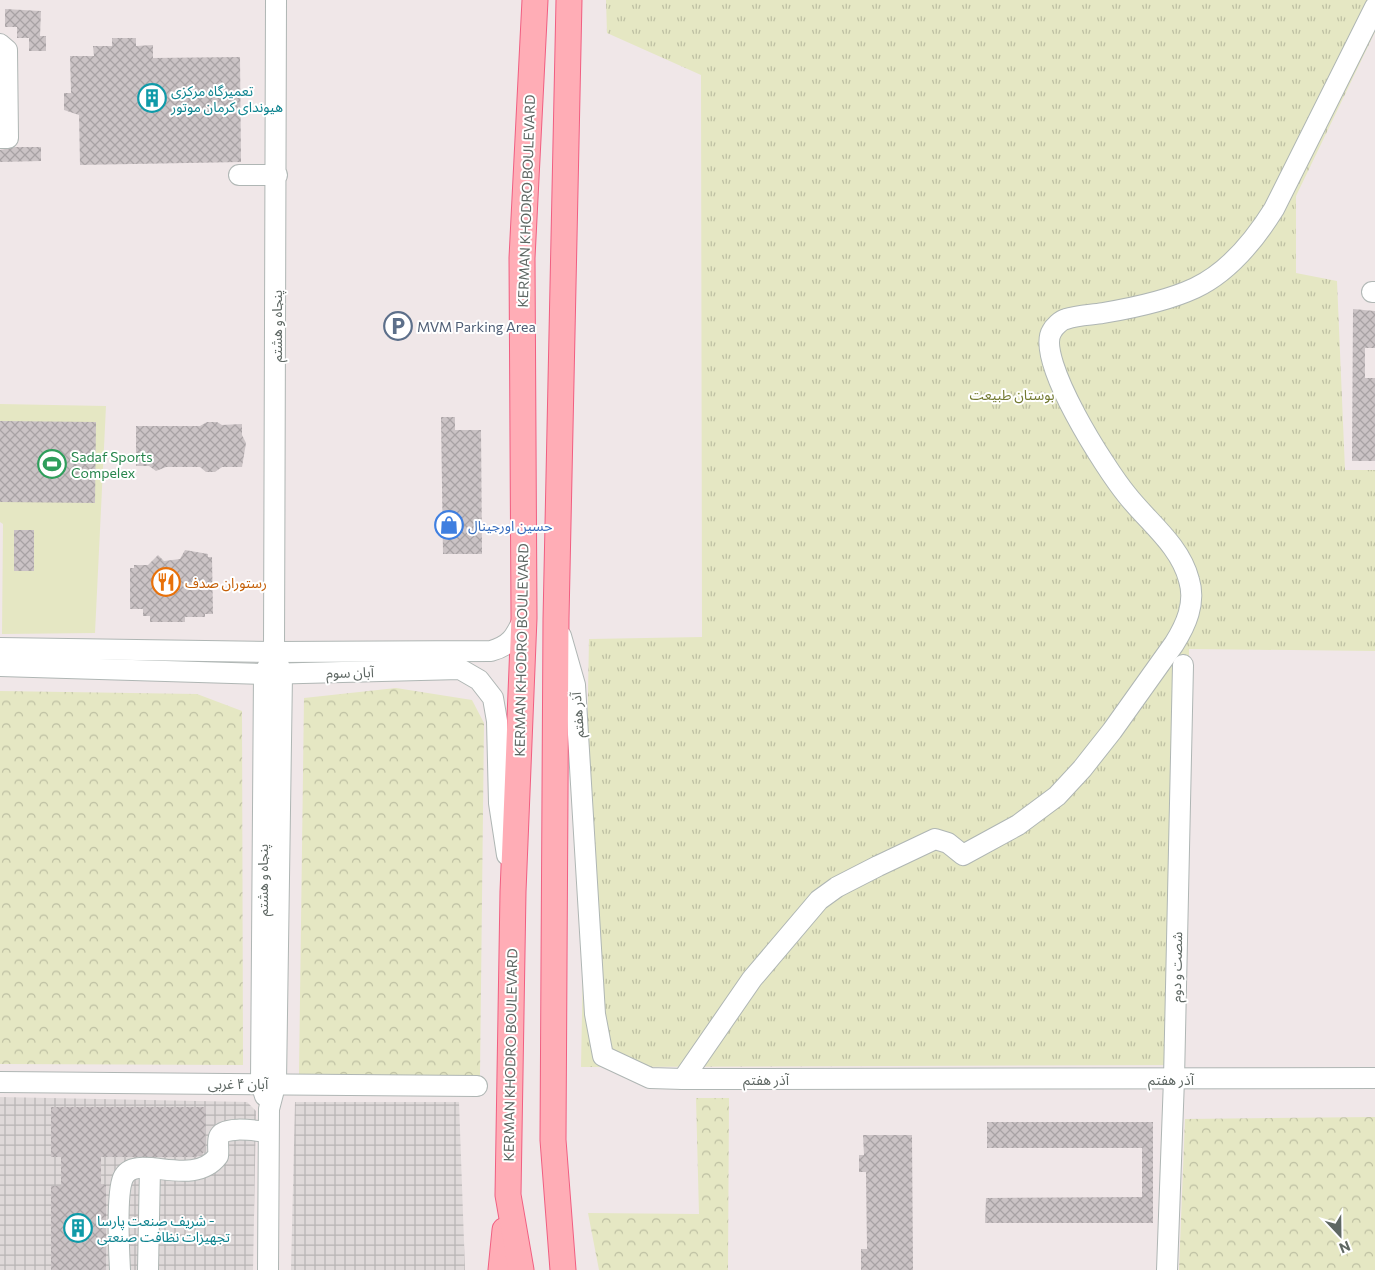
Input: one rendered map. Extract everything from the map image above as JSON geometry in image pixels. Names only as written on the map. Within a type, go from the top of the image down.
[{"type":"main road","name":"KERMAN KHODRO BOULEVARD","points":[[521,1270],[508,1195],[513,892],[524,618],[522,258],[535,0]]},
{"type":"main road","points":[[564,1270],[553,1140],[556,620],[569,0]]},
{"type":"main road","points":[[501,1270],[508,1195]]},
{"type":"street","name":"پنجاه و هشتم","points":[[268,1270],[268,1083],[274,652],[277,175],[276,0]]},
{"type":"street","points":[[683,1079],[752,979],[819,900],[837,887],[936,839],[948,842],[963,855],[1018,824],[1057,796],[1082,769],[1174,644],[1184,628],[1191,607],[1189,579],[1177,552],[1126,494],[1080,422],[1050,358],[1048,340],[1052,330],[1064,319],[1141,306],[1193,289],[1210,280],[1233,261],[1257,236],[1274,209],[1375,7]]},
{"type":"street","points":[[0,44],[7,50],[8,128],[8,138],[0,138]]},
{"type":"street","points":[[239,175],[277,175]]},
{"type":"street","name":"آبان سوم","points":[[0,648],[274,652],[491,651],[505,647],[515,636],[524,618]]},
{"type":"street","name":"آذر هفتم","points":[[556,620],[575,685],[595,1014],[603,1056],[650,1078],[683,1079],[1375,1078]]},
{"type":"street","name":"شصت و دوم","points":[[1167,1270],[1174,1079],[1183,665]]},
{"type":"street","name":"آبان سوم","points":[[0,666],[273,674],[460,670],[480,680],[494,698],[498,721],[499,803],[513,892]]},
{"type":"street","name":"آبان ۴ غربی","points":[[0,1082],[477,1086]]},
{"type":"street","points":[[120,1270],[118,1231],[121,1184],[124,1176],[131,1169],[150,1168],[192,1172],[205,1169],[218,1156],[219,1137],[222,1132],[228,1130],[268,1132]]},
{"type":"street","points":[[148,1270],[150,1168]]},
{"type":"shaded area","points":[[0,1097],[247,1102],[256,1111],[253,1270],[0,1270]]},
{"type":"shaded area","points":[[295,1102],[459,1102],[465,1270],[291,1270]]},
{"type":"green space","name":"بوستان طبیعت","points":[[606,0],[1375,0],[1375,32],[1296,196],[1296,273],[1337,281],[1345,470],[1375,470],[1375,651],[1189,649],[1183,1065],[581,1067],[589,639],[702,637],[701,75],[607,33]]},
{"type":"green space","name":"Sadaf Sports Compelex","points":[[0,404],[106,406],[95,633],[2,634],[3,524],[0,522]]},
{"type":"green space","points":[[396,688],[472,700],[484,723],[480,1076],[299,1074],[304,698]]},
{"type":"green space","points":[[0,691],[197,694],[242,711],[243,1065],[0,1064]]},
{"type":"green space","points":[[696,1098],[729,1098],[728,1270],[599,1270],[588,1213],[699,1214]]},
{"type":"green space","points":[[1375,1117],[1375,1270],[1179,1270],[1185,1119]]},
{"type":"building","points":[[5,9],[41,11],[40,36],[46,36],[46,51],[29,51],[29,38],[17,38],[17,27],[5,27]]},
{"type":"building","name":"تعمیرگاه مرکزی هیوندای کرمان موتور","points":[[112,38],[136,38],[136,46],[153,45],[153,58],[240,57],[241,162],[80,165],[79,115],[64,110],[64,93],[71,93],[70,56],[94,56],[93,46],[112,46]]},
{"type":"building","points":[[15,147],[41,147],[41,161],[0,162],[0,150]]},
{"type":"building","points":[[1353,309],[1375,311],[1375,348],[1365,348],[1365,378],[1375,378],[1375,461],[1352,461]]},
{"type":"building","points":[[441,417],[455,417],[455,430],[481,430],[482,554],[443,554]]},
{"type":"building","points":[[0,421],[96,422],[95,503],[0,502]]},
{"type":"building","points":[[207,422],[217,422],[222,425],[242,424],[242,435],[246,443],[242,467],[222,467],[215,472],[206,472],[200,467],[166,467],[156,471],[149,466],[136,466],[136,426],[200,426]]},
{"type":"building","points":[[14,530],[34,530],[34,571],[14,571]]},
{"type":"building","name":"رستوران صدف","points":[[185,550],[208,554],[208,557],[212,557],[213,614],[205,614],[205,617],[185,617],[185,622],[150,622],[150,616],[143,616],[143,609],[130,609],[130,568],[134,568],[134,565],[148,565],[158,555],[164,561],[180,559]]},
{"type":"building","name":"شریف صنعت پارسا - تجهیزات نظافت صنعتی","points":[[51,1107],[206,1107],[205,1151],[201,1155],[195,1157],[101,1157],[101,1184],[106,1185],[106,1270],[51,1270],[51,1186],[61,1186],[61,1157],[51,1157]]},
{"type":"building","points":[[987,1122],[1153,1122],[1153,1223],[985,1223],[986,1198],[1142,1197],[1142,1148],[987,1148]]},
{"type":"building","points":[[863,1135],[912,1135],[913,1270],[861,1270],[861,1249],[867,1249],[866,1172],[859,1172],[859,1155],[864,1155]]},
{"type":"place","name":"تعمیرگاه مرکزی هیوندای کرمان موتور","points":[[152,98]]},
{"type":"place","name":"MVM Parking Area","points":[[398,326]]},
{"type":"place","name":"Sadaf Sports Compelex","points":[[52,464]]},
{"type":"place","name":"حسین اورجینال","points":[[449,525]]},
{"type":"place","name":"رستوران صدف","points":[[166,582]]},
{"type":"place","name":"شریف صنعت پارسا - تجهیزات نظافت صنعتی","points":[[78,1228]]}]
